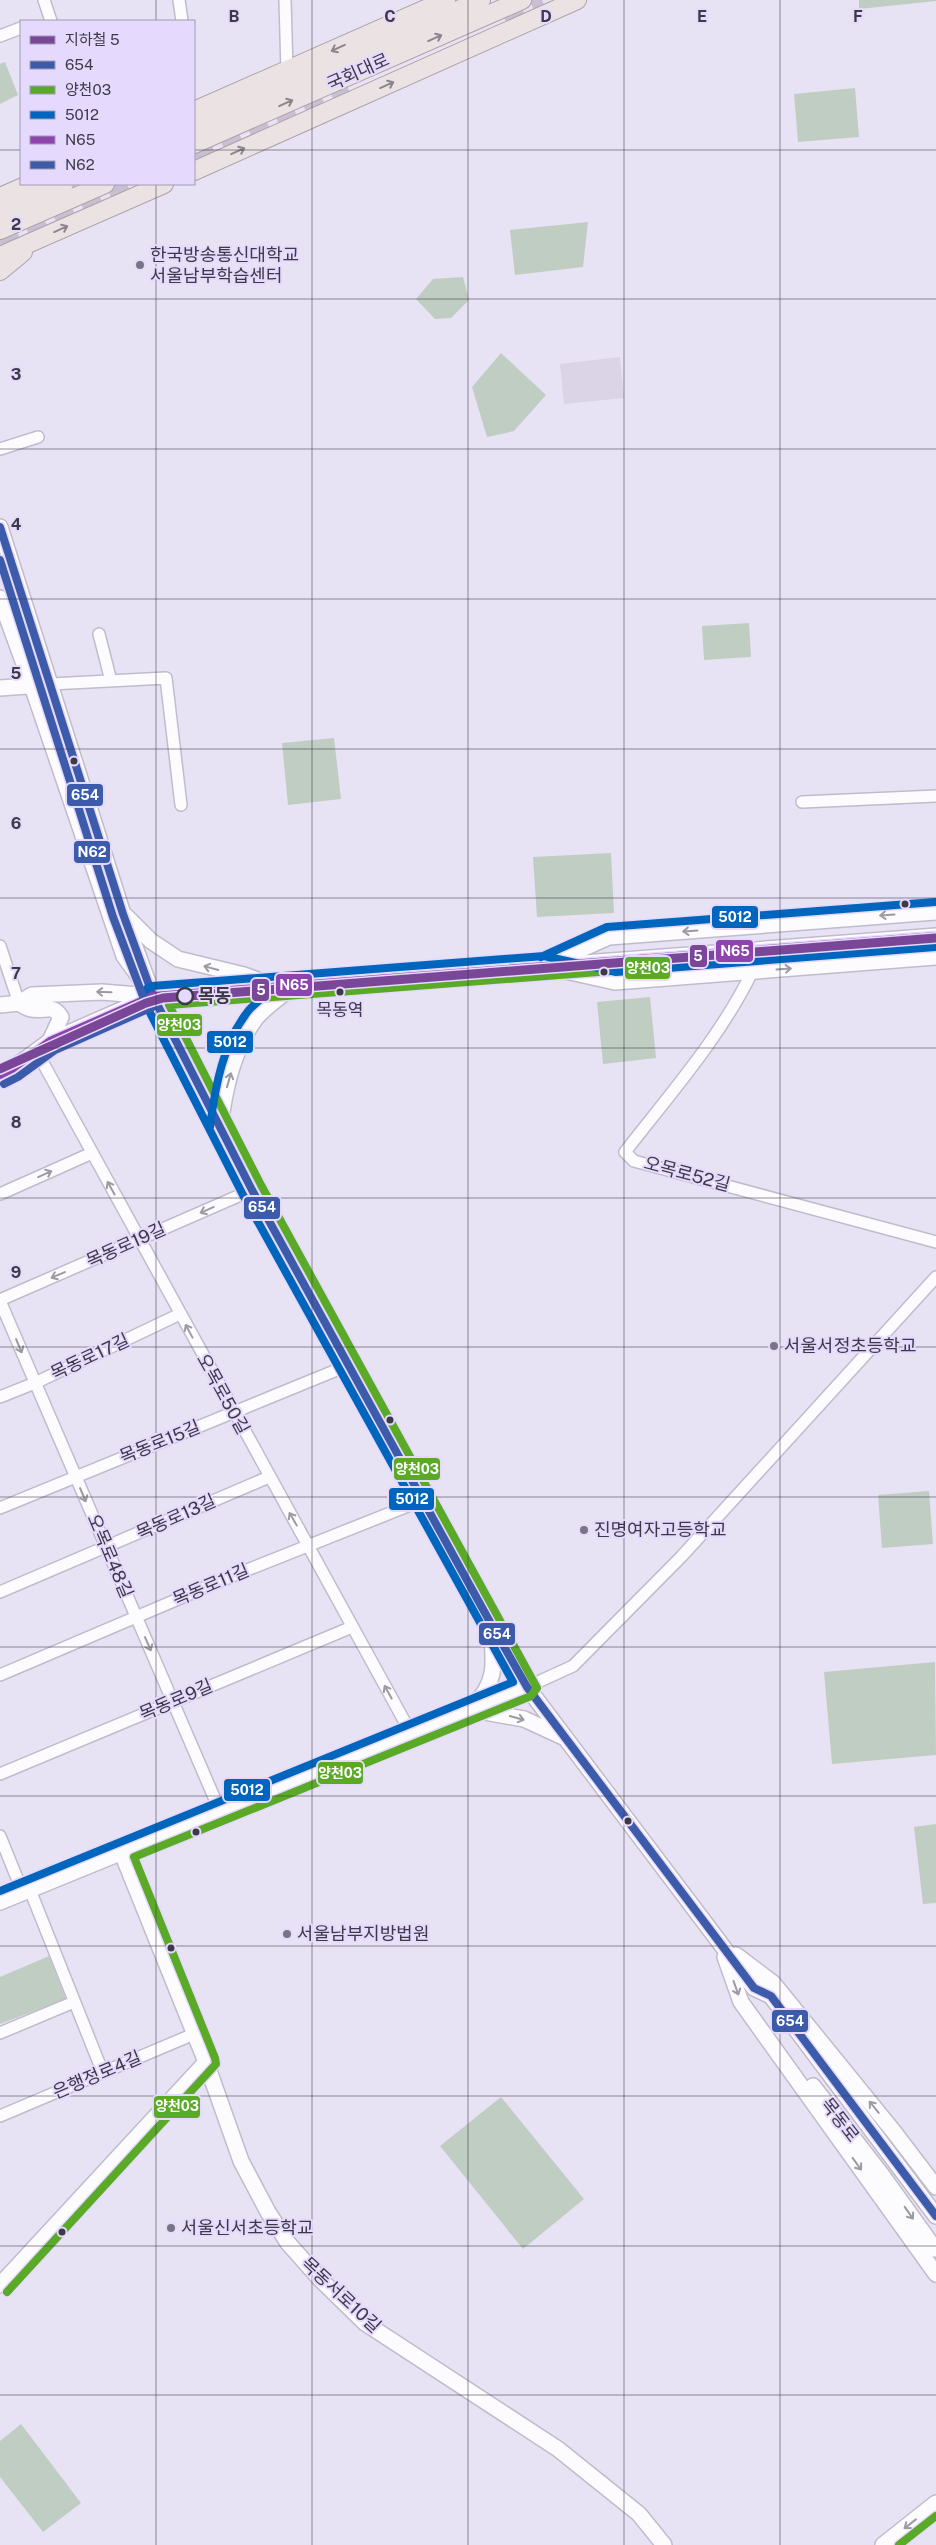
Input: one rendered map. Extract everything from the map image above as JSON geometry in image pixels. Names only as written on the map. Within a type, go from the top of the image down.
[{"type":"main road","points":[[195,112],[287,71],[408,8],[446,0]]},
{"type":"main road","name":"국회대로","points":[[195,112],[481,0]]},
{"type":"main road","name":"국회대로","points":[[195,144],[522,0]]},
{"type":"main road","points":[[195,171],[577,0]]},
{"type":"main road","points":[[3,194],[27,185]]},
{"type":"main road","points":[[0,212],[62,185]]},
{"type":"main road","points":[[0,230],[103,185]]},
{"type":"main road","points":[[0,256],[162,185]]},
{"type":"main road","points":[[0,271],[41,238]]},
{"type":"main road","name":"목동로","points":[[0,527],[123,914],[153,996],[252,1190],[490,1622],[527,1687],[754,1988],[771,1996],[936,2216]]},
{"type":"main road","name":"목동로","points":[[0,598],[124,956],[153,996]]},
{"type":"main road","points":[[0,688],[51,684]]},
{"type":"main road","points":[[545,966],[609,937],[936,912]]},
{"type":"main road","points":[[123,914],[151,941],[178,959],[244,975],[275,987]]},
{"type":"main road","points":[[0,1005],[19,1003],[32,995],[102,992],[153,996],[936,936]]},
{"type":"main road","points":[[545,966],[615,982],[936,957]]},
{"type":"main road","points":[[220,1128],[223,1098],[235,1059],[244,1039],[256,1018],[294,985]]},
{"type":"main road","points":[[0,1075],[37,1052],[50,1041],[153,996]]},
{"type":"main road","points":[[19,1003],[31,1009],[52,1008],[57,1011],[61,1018],[50,1041]]},
{"type":"main road","points":[[469,1710],[486,1694],[490,1684],[494,1657],[490,1622]]},
{"type":"main road","points":[[0,1902],[121,1851],[527,1687]]},
{"type":"main road","points":[[469,1710],[524,1719],[567,1739]]},
{"type":"main road","name":"목동서로10길","points":[[121,1851],[206,2062],[241,2161],[288,2243],[320,2280],[365,2323],[558,2449],[639,2514],[664,2545]]},
{"type":"main road","points":[[719,1942],[773,1983],[888,2124],[936,2187]]},
{"type":"main road","points":[[719,1942],[741,2002],[936,2274]]},
{"type":"main road","name":"목동로","points":[[754,1988],[755,2008],[882,2175],[934,2249]]},
{"type":"main road","points":[[0,2285],[206,2062]]},
{"type":"main road","points":[[883,2545],[936,2503]]},
{"type":"street","points":[[44,0],[50,19]]},
{"type":"street","points":[[179,0],[182,20]]},
{"type":"street","points":[[284,0],[287,71]]},
{"type":"street","points":[[0,36],[20,28]]},
{"type":"street","points":[[0,449],[38,437]]},
{"type":"street","points":[[99,634],[110,681]]},
{"type":"street","points":[[51,684],[166,678],[181,805]]},
{"type":"street","points":[[802,802],[936,796]]},
{"type":"street","points":[[0,946],[19,1003]]},
{"type":"street","name":"오목로52길","points":[[752,972],[732,1008],[625,1152],[634,1161],[936,1242]]},
{"type":"street","name":"오목로50길","points":[[37,1052],[412,1735]]},
{"type":"street","points":[[0,1194],[92,1153]]},
{"type":"street","name":"목동로19길","points":[[0,1301],[252,1190]]},
{"type":"street","points":[[527,1687],[574,1666],[681,1558],[936,1276]]},
{"type":"street","name":"오목로48길","points":[[0,1301],[220,1811]]},
{"type":"street","name":"목동로17길","points":[[0,1397],[35,1383],[180,1314]]},
{"type":"street","name":"목동로15길","points":[[0,1508],[349,1365]]},
{"type":"street","name":"목동로13길","points":[[0,1592],[269,1477]]},
{"type":"street","name":"목동로11길","points":[[0,1675],[308,1545],[423,1500]]},
{"type":"street","name":"목동로9길","points":[[0,1774],[352,1627]]},
{"type":"street","points":[[0,1836],[27,1891],[103,2073]]},
{"type":"street","points":[[0,2032],[74,2002]]},
{"type":"street","name":"은행정로4길","points":[[0,2116],[194,2034]]},
{"type":"shaded area","points":[[859,0],[936,0],[936,1],[859,9]]},
{"type":"shaded area","points":[[5,62],[18,95],[0,104],[0,64]]},
{"type":"shaded area","points":[[855,88],[859,137],[798,142],[794,94]]},
{"type":"shaded area","points":[[588,222],[583,267],[515,275],[510,230]]},
{"type":"shaded area","points":[[463,277],[469,300],[451,318],[435,319],[416,299],[433,279]]},
{"type":"shaded area","points":[[501,353],[546,395],[514,431],[487,437],[472,387]]},
{"type":"shaded area","points":[[620,357],[624,398],[564,404],[560,364]]},
{"type":"shaded area","points":[[749,623],[751,657],[704,660],[702,626]]},
{"type":"shaded area","points":[[334,738],[341,799],[288,805],[282,743]]},
{"type":"shaded area","points":[[611,853],[614,913],[537,917],[533,857]]},
{"type":"shaded area","points":[[650,997],[656,1058],[603,1064],[597,1002]]},
{"type":"shaded area","points":[[929,1491],[933,1544],[882,1548],[878,1495]]},
{"type":"shaded area","points":[[935,1662],[936,1755],[832,1764],[824,1672]]},
{"type":"shaded area","points":[[936,1824],[936,1903],[923,1904],[914,1827]]},
{"type":"shaded area","points":[[49,1956],[66,1999],[0,2024],[0,1977]]},
{"type":"shaded area","points":[[501,2097],[584,2199],[523,2249],[440,2146]]},
{"type":"shaded area","points":[[21,2424],[81,2503],[43,2532],[0,2477],[0,2441]]},
{"type":"tunnel","points":[[504,17],[542,0]]},
{"type":"tunnel","points":[[195,155],[347,86]]},
{"type":"tunnel","points":[[0,243],[129,185]]},
{"type":"metro line","name":"5","points":[[0,1069],[146,1003],[163,998],[936,938]]},
{"type":"transit line","name":"654","points":[[0,527],[123,914],[153,996],[252,1190],[490,1622],[527,1687],[754,1988],[771,1996],[936,2216]]},
{"type":"transit line","name":"N62","points":[[0,560],[113,917],[144,999]]},
{"type":"transit line","name":"5012","points":[[541,957],[607,927],[935,902]]},
{"type":"transit line","name":"N65","points":[[0,1075],[12,1069],[50,1041],[153,996],[936,936]]},
{"type":"transit line","name":"양천03","points":[[7,2292],[216,2064],[134,1857],[531,1696],[537,1688],[261,1185],[169,1005],[936,946]]},
{"type":"transit line","name":"5012","points":[[0,1891],[513,1682],[243,1195],[144,1001],[143,996],[146,990],[152,986],[544,956],[616,972],[935,947]]},
{"type":"transit line","name":"5012","points":[[210,1127],[218,1081],[233,1036],[249,1010],[287,977]]},
{"type":"transit line","name":"N62","points":[[4,1084],[18,1077],[55,1050],[157,1005]]},
{"type":"transit line","name":"양천03","points":[[899,2545],[936,2516]]},
{"type":"place","name":"한국방송통신대학교 서울남부학습센터","points":[[140,265]]},
{"type":"place","name":"목동역","points":[[340,992]]},
{"type":"place","name":"목동","points":[[185,996]]},
{"type":"place","name":"서울서정초등학교","points":[[774,1346]]},
{"type":"place","name":"진명여자고등학교","points":[[584,1530]]},
{"type":"place","name":"서울남부지방법원","points":[[287,1934]]},
{"type":"place","name":"서울신서초등학교","points":[[171,2228]]}]
